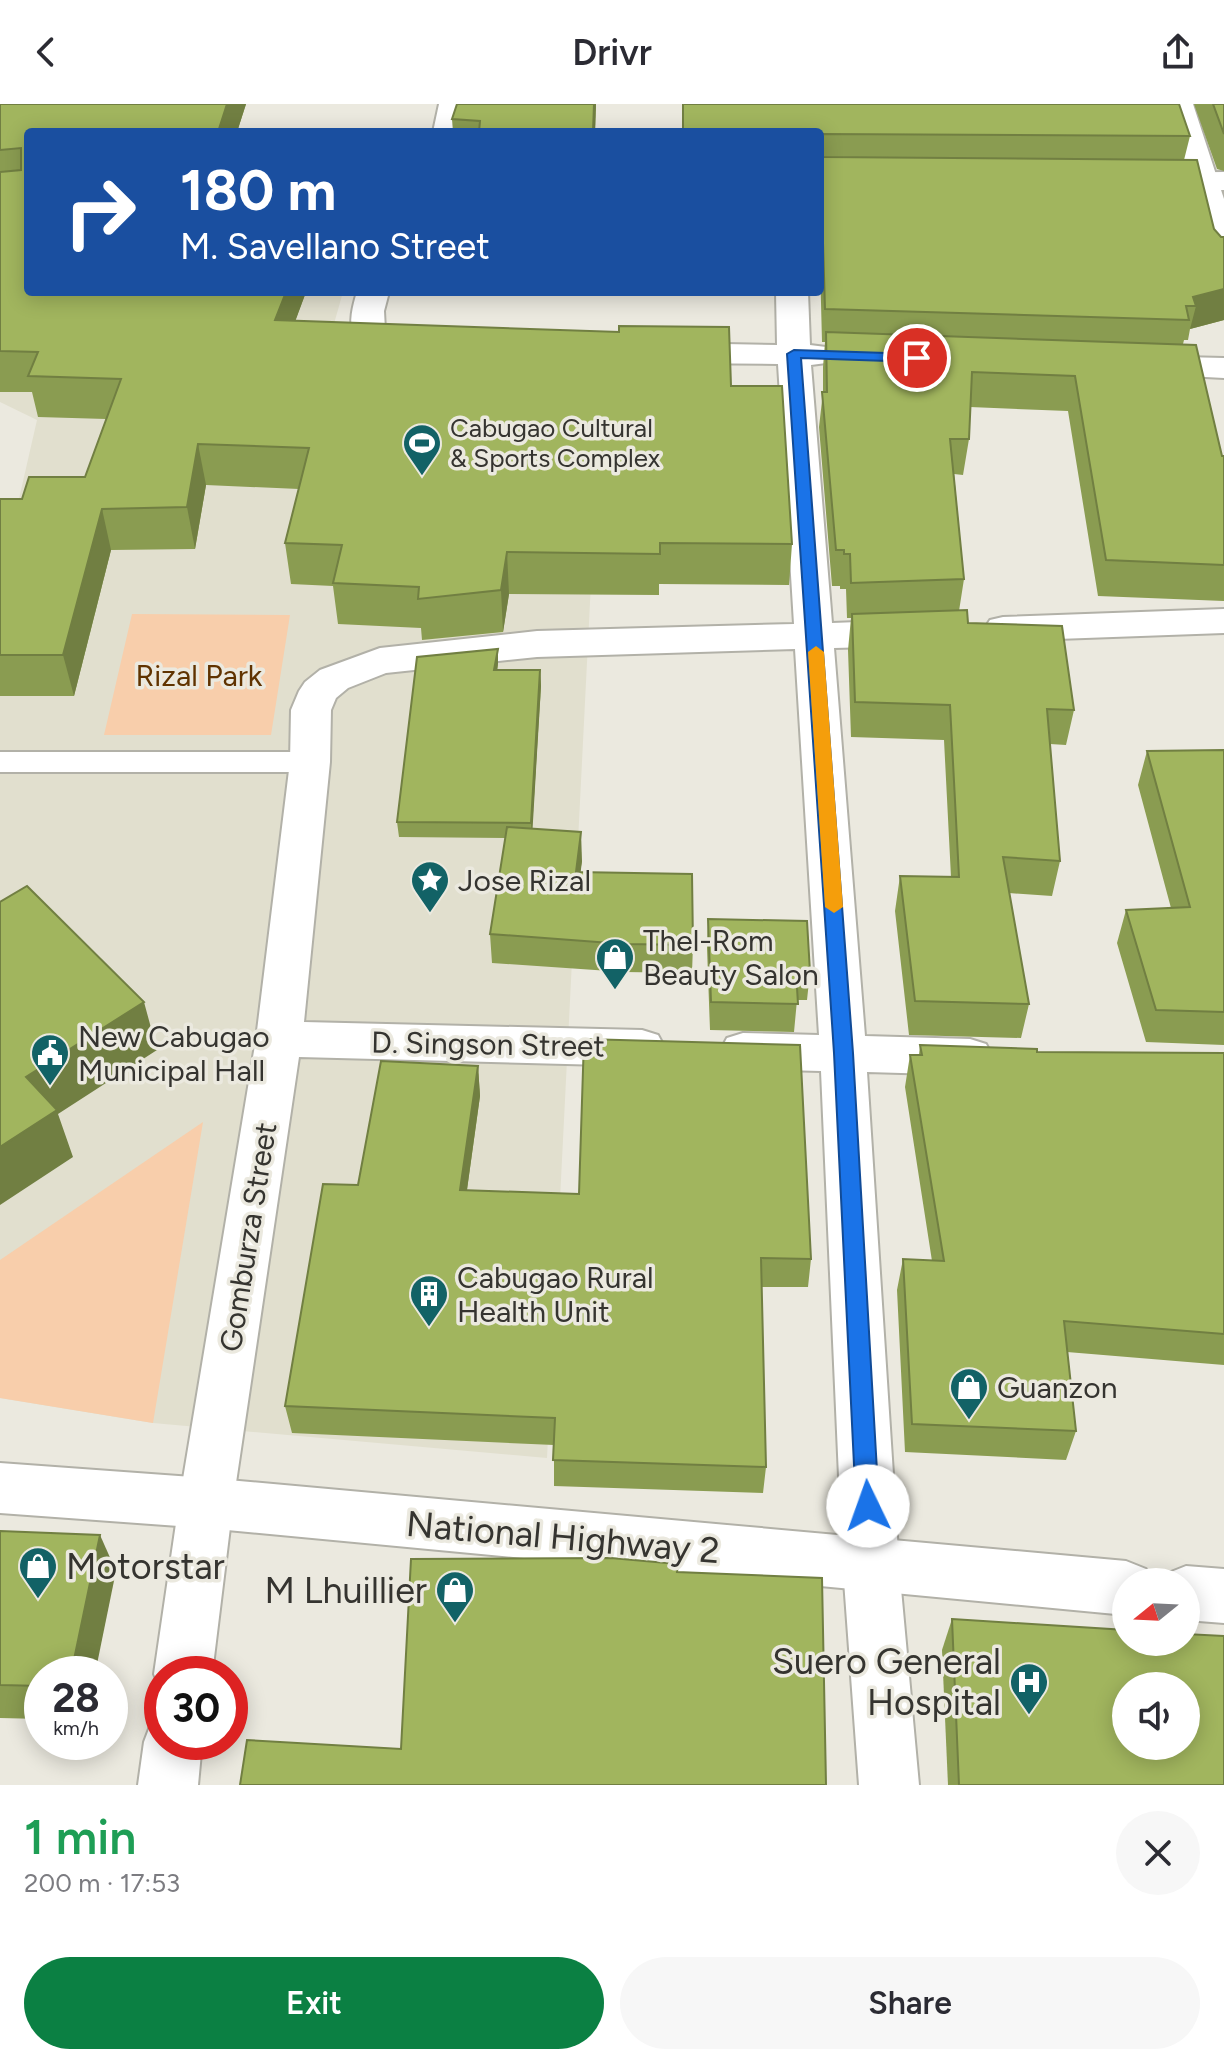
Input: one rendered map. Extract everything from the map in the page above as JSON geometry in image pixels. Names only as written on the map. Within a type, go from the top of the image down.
[{"type":"main road","points":[[448,128],[453,104]]},
{"type":"main road","points":[[1179,104],[1215,182],[1224,260]]},
{"type":"main road","points":[[1113,181],[1215,182]]},
{"type":"main road","points":[[372,296],[368,311],[369,335],[401,347],[439,348]]},
{"type":"main road","points":[[792,296],[843,1053],[871,1567],[889,1785]]},
{"type":"main road","points":[[644,353],[857,356]]},
{"type":"main road","points":[[1112,365],[1224,368]]},
{"type":"main road","name":"Gomburza Street","points":[[185,1656],[206,1503],[279,1039],[310,762],[311,710],[319,691],[334,679],[380,661],[537,644],[1224,621]]},
{"type":"main road","name":"D. Singson Street","points":[[279,1039],[1018,1058]]},
{"type":"main road","name":"National Highway 2","points":[[0,1488],[206,1503],[871,1567],[1112,1587]]},
{"type":"main road","points":[[1200,1594],[1224,1596]]},
{"type":"main road","points":[[168,1785],[171,1760]]},
{"type":"lane","points":[[0,762],[310,762]]},
{"type":"shaded area","points":[[0,213],[24,281],[24,296],[342,296],[326,352],[602,364],[547,1458],[153,1423],[0,1398],[0,582],[37,420],[0,402]]},
{"type":"green space","name":"Rizal Park","points":[[132,614],[290,615],[271,735],[104,735]]},
{"type":"green space","points":[[203,1122],[153,1423],[0,1398],[0,1260]]},
{"type":"building","points":[[0,104],[227,104],[219,128],[24,128],[24,296],[284,296],[275,320],[619,332],[619,326],[729,327],[731,386],[782,386],[792,544],[660,543],[660,554],[507,552],[501,590],[418,599],[419,587],[333,583],[342,545],[285,543],[309,448],[198,444],[187,507],[102,509],[63,655],[0,655],[0,499],[22,499],[29,477],[85,477],[121,379],[28,376],[38,352],[0,351],[0,172],[21,170],[21,148],[0,150]]},
{"type":"building","points":[[457,104],[594,104],[593,128],[479,128],[480,121],[452,119]]},
{"type":"building","points":[[683,104],[1179,104],[1190,136],[824,134],[824,128],[683,128]]},
{"type":"building","points":[[1213,104],[1224,104],[1224,134]]},
{"type":"building","points":[[824,157],[1197,160],[1214,229],[1224,237],[1224,289],[1193,297],[1196,306],[1186,306],[1189,320],[825,309]]},
{"type":"building","points":[[826,332],[1196,345],[1224,456],[1224,565],[1106,560],[1075,376],[972,372],[969,439],[950,439],[964,579],[851,583],[850,554],[836,550],[822,392],[827,392]]},
{"type":"building","points":[[967,610],[968,623],[1062,626],[1074,710],[1047,709],[1060,861],[1003,857],[1029,1004],[915,1001],[900,876],[959,877],[950,705],[855,702],[852,614]]},
{"type":"building","points":[[498,649],[494,670],[540,670],[531,823],[397,822],[417,657]]},
{"type":"building","points":[[1224,750],[1224,1012],[1156,1010],[1126,910],[1190,907],[1147,751]]},
{"type":"building","points":[[507,827],[581,832],[576,872],[692,874],[693,945],[624,944],[490,934]]},
{"type":"building","points":[[27,886],[144,1002],[26,1077],[57,1110],[0,1147],[0,902]]},
{"type":"building","points":[[708,919],[807,921],[810,972],[796,971],[798,1004],[711,1002]]},
{"type":"building","points":[[584,1039],[800,1045],[811,1259],[761,1258],[766,1467],[553,1460],[555,1418],[285,1406],[323,1184],[358,1185],[381,1061],[478,1066],[460,1190],[579,1194]]},
{"type":"building","points":[[920,1045],[1037,1049],[1037,1052],[1224,1053],[1224,1334],[1064,1321],[1076,1431],[912,1424],[903,1259],[944,1261],[910,1055],[922,1055]]},
{"type":"building","points":[[0,1531],[100,1535],[75,1656],[24,1656],[24,1686],[0,1685]]},
{"type":"building","points":[[611,1558],[678,1564],[677,1572],[822,1578],[826,1785],[240,1785],[244,1760],[248,1760],[248,1740],[401,1749],[411,1559]]},
{"type":"building","name":"Suero General Hospital","points":[[952,1619],[1112,1629],[1112,1656],[1200,1656],[1200,1635],[1224,1636],[1224,1785],[959,1785]]},
{"type":"slow traffic","points":[[816,652],[834,907]]},
{"type":"place","name":"Cabugao Cultural & Sports Complex","points":[[422,477]]},
{"type":"place","name":"Jose Rizal","points":[[430,914]]},
{"type":"place","name":"Thel-Rom Beauty Salon","points":[[615,991]]},
{"type":"place","name":"New Cabugao Municipal Hall","points":[[50,1087]]},
{"type":"place","name":"Cabugao Rural Health Unit","points":[[429,1328]]},
{"type":"place","name":"Guanzon","points":[[969,1421]]},
{"type":"place","name":"Motorstar","points":[[38,1600]]},
{"type":"place","name":"M Lhuillier","points":[[455,1624]]},
{"type":"place","name":"Suero General Hospital","points":[[1029,1716]]},
{"type":"route","points":[[868,1506],[843,1053],[794,354],[917,358]]}]
